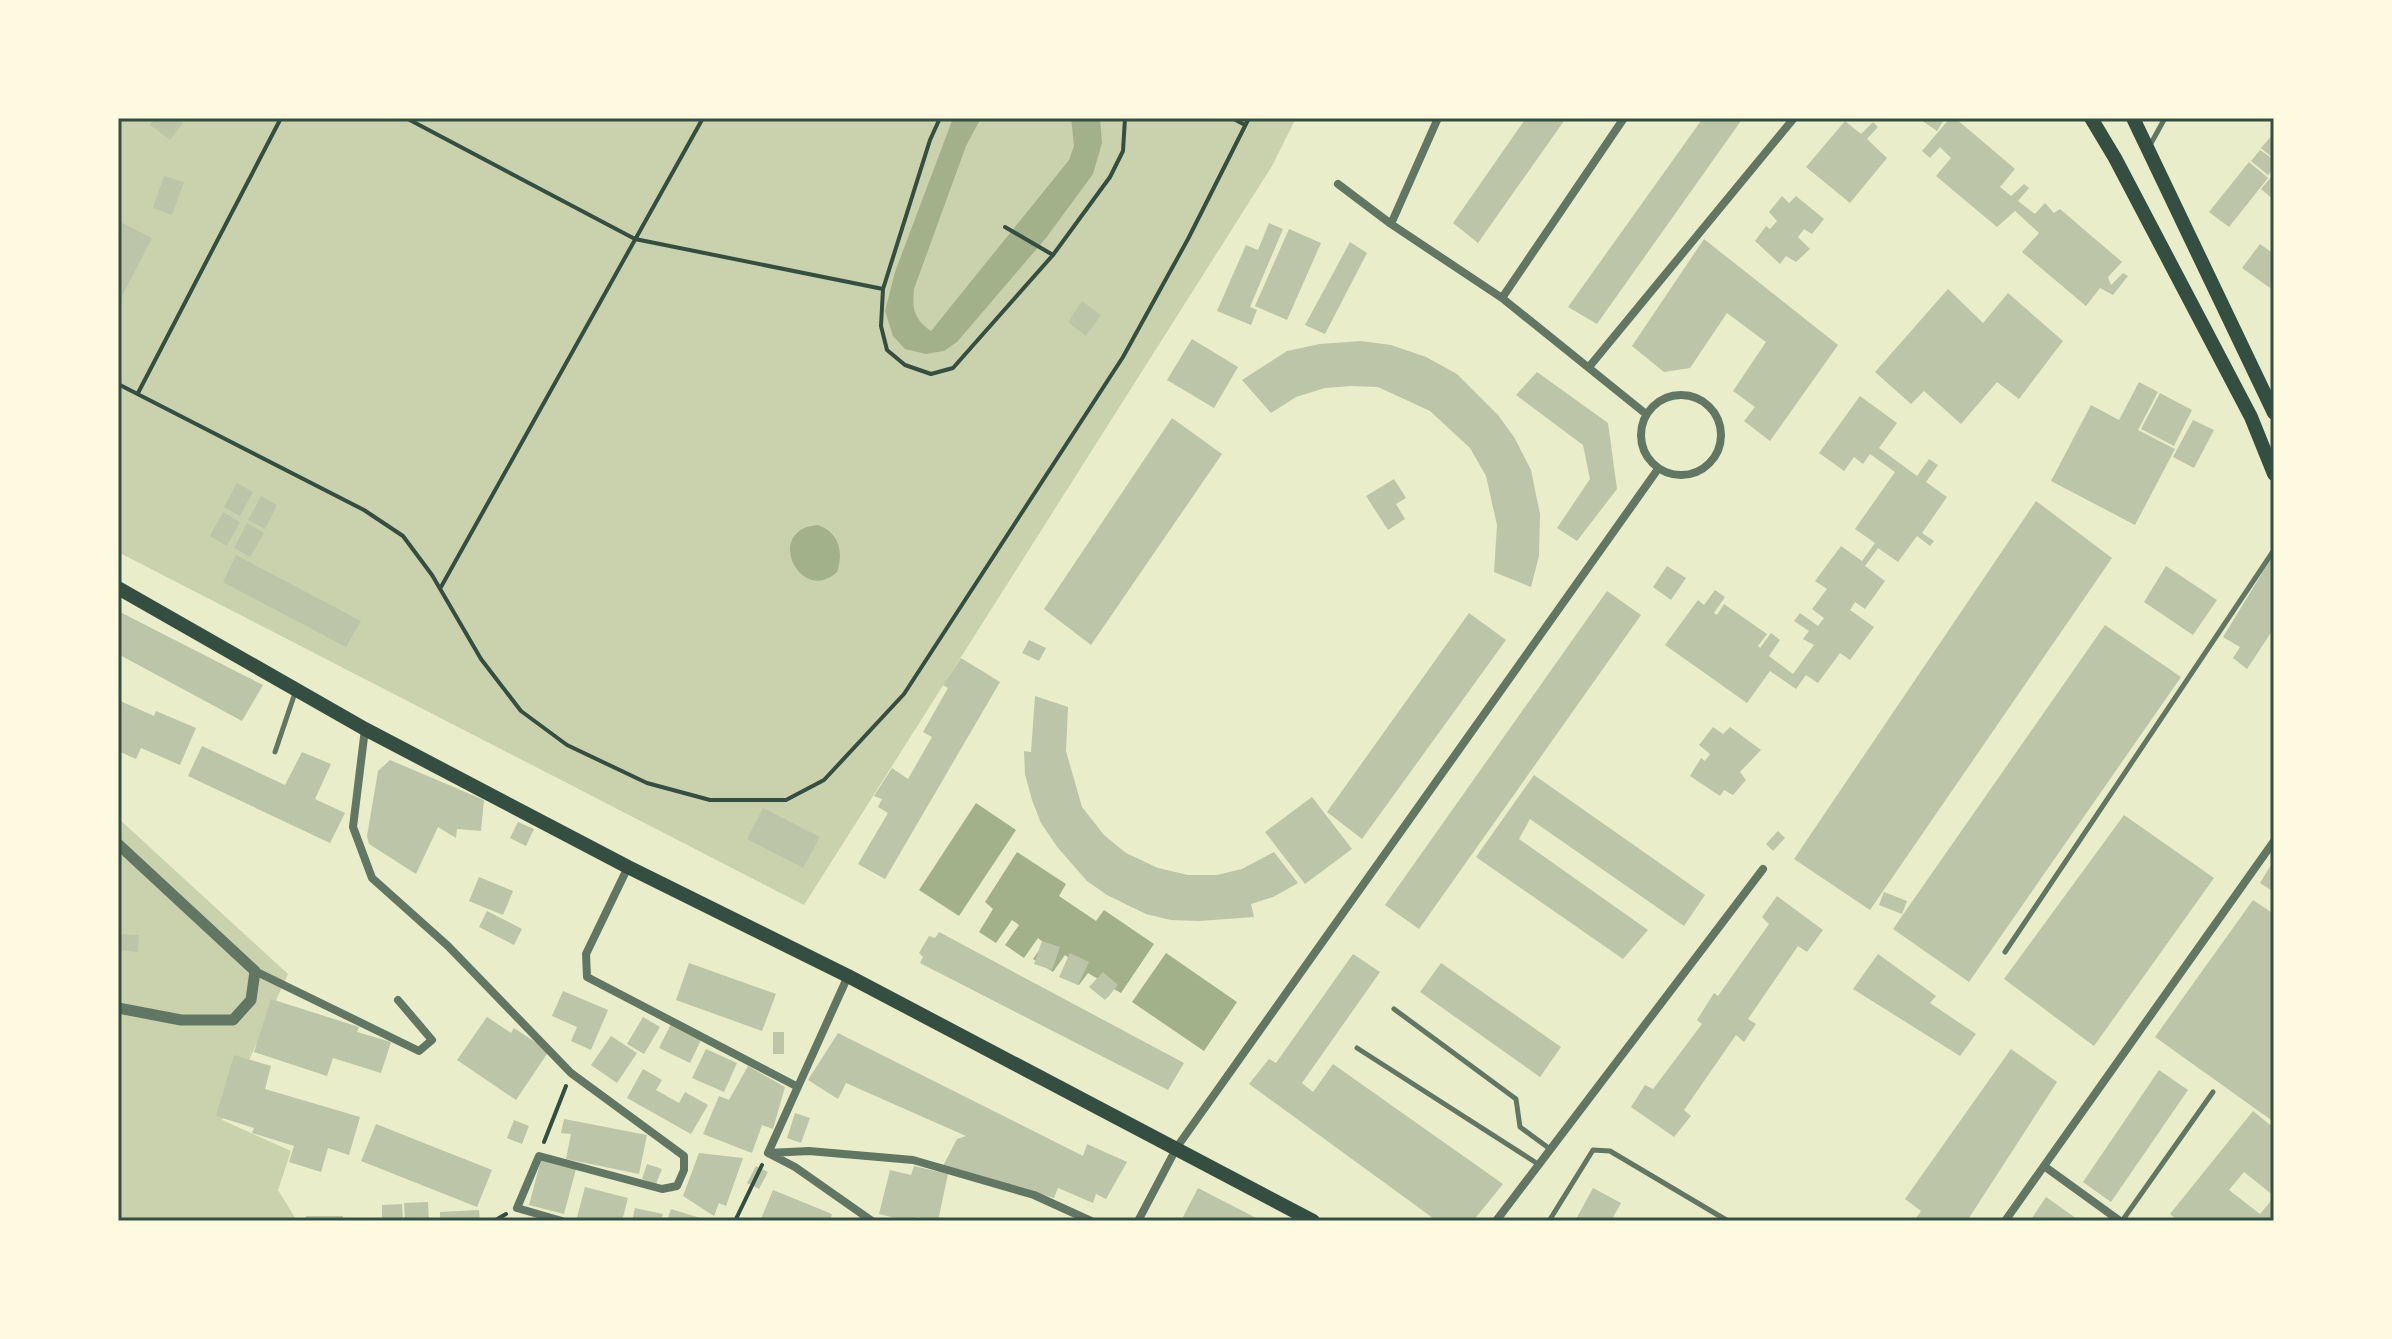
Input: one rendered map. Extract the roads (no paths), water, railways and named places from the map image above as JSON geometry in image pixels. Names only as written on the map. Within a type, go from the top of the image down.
[{"type":"main road","points":[[2091,118],[2251,417],[2274,474]]},
{"type":"main road","points":[[2133,118],[2274,413]]},
{"type":"main road","points":[[118,588],[365,729],[628,867],[848,976],[1313,1221]]},
{"type":"street","points":[[1391,224],[1438,118]]},
{"type":"street","points":[[1502,298],[1624,118]]},
{"type":"street","points":[[1589,367],[1794,118]]},
{"type":"street","points":[[1338,184],[1391,224],[1502,298],[1646,414]]},
{"type":"street","points":[[1677,395],[1691,397],[1711,408],[1720,428],[1720,442],[1715,456],[1706,467],[1685,476],[1671,475],[1658,469],[1641,447],[1640,433],[1646,414],[1664,399],[1677,395]]},
{"type":"street","points":[[1138,1221],[1177,1147],[1658,469]]},
{"type":"street","points":[[365,729],[353,827],[372,878],[448,946],[571,1073],[684,1156],[684,1170],[677,1186],[662,1189],[539,1156],[517,1208],[562,1221]]},
{"type":"street","points":[[2005,1221],[2274,841]]},
{"type":"street","points":[[118,844],[255,971],[419,1051],[432,1040],[398,1000]]},
{"type":"street","points":[[628,867],[586,954],[587,977],[798,1087]]},
{"type":"street","points":[[1496,1221],[1763,869]]},
{"type":"street","points":[[118,1008],[181,1020],[233,1020],[251,1000],[255,971]]},
{"type":"street","points":[[768,1153],[848,976]]},
{"type":"street","points":[[768,1153],[809,1151],[913,1160],[1034,1195],[1091,1221]]},
{"type":"street","points":[[768,1153],[795,1167],[872,1221]]},
{"type":"street","points":[[2044,1166],[2121,1221]]},
{"type":"lane","points":[[2149,148],[2165,118]]},
{"type":"lane","points":[[2005,952],[2274,550]]},
{"type":"lane","points":[[275,752],[296,689]]},
{"type":"lane","points":[[1394,1009],[1516,1099],[1520,1127],[1550,1149]]},
{"type":"lane","points":[[1357,1048],[1538,1164]]},
{"type":"lane","points":[[2121,1221],[2213,1092]]},
{"type":"lane","points":[[1549,1221],[1593,1150],[1599,1149],[1610,1151],[1728,1221]]}]
